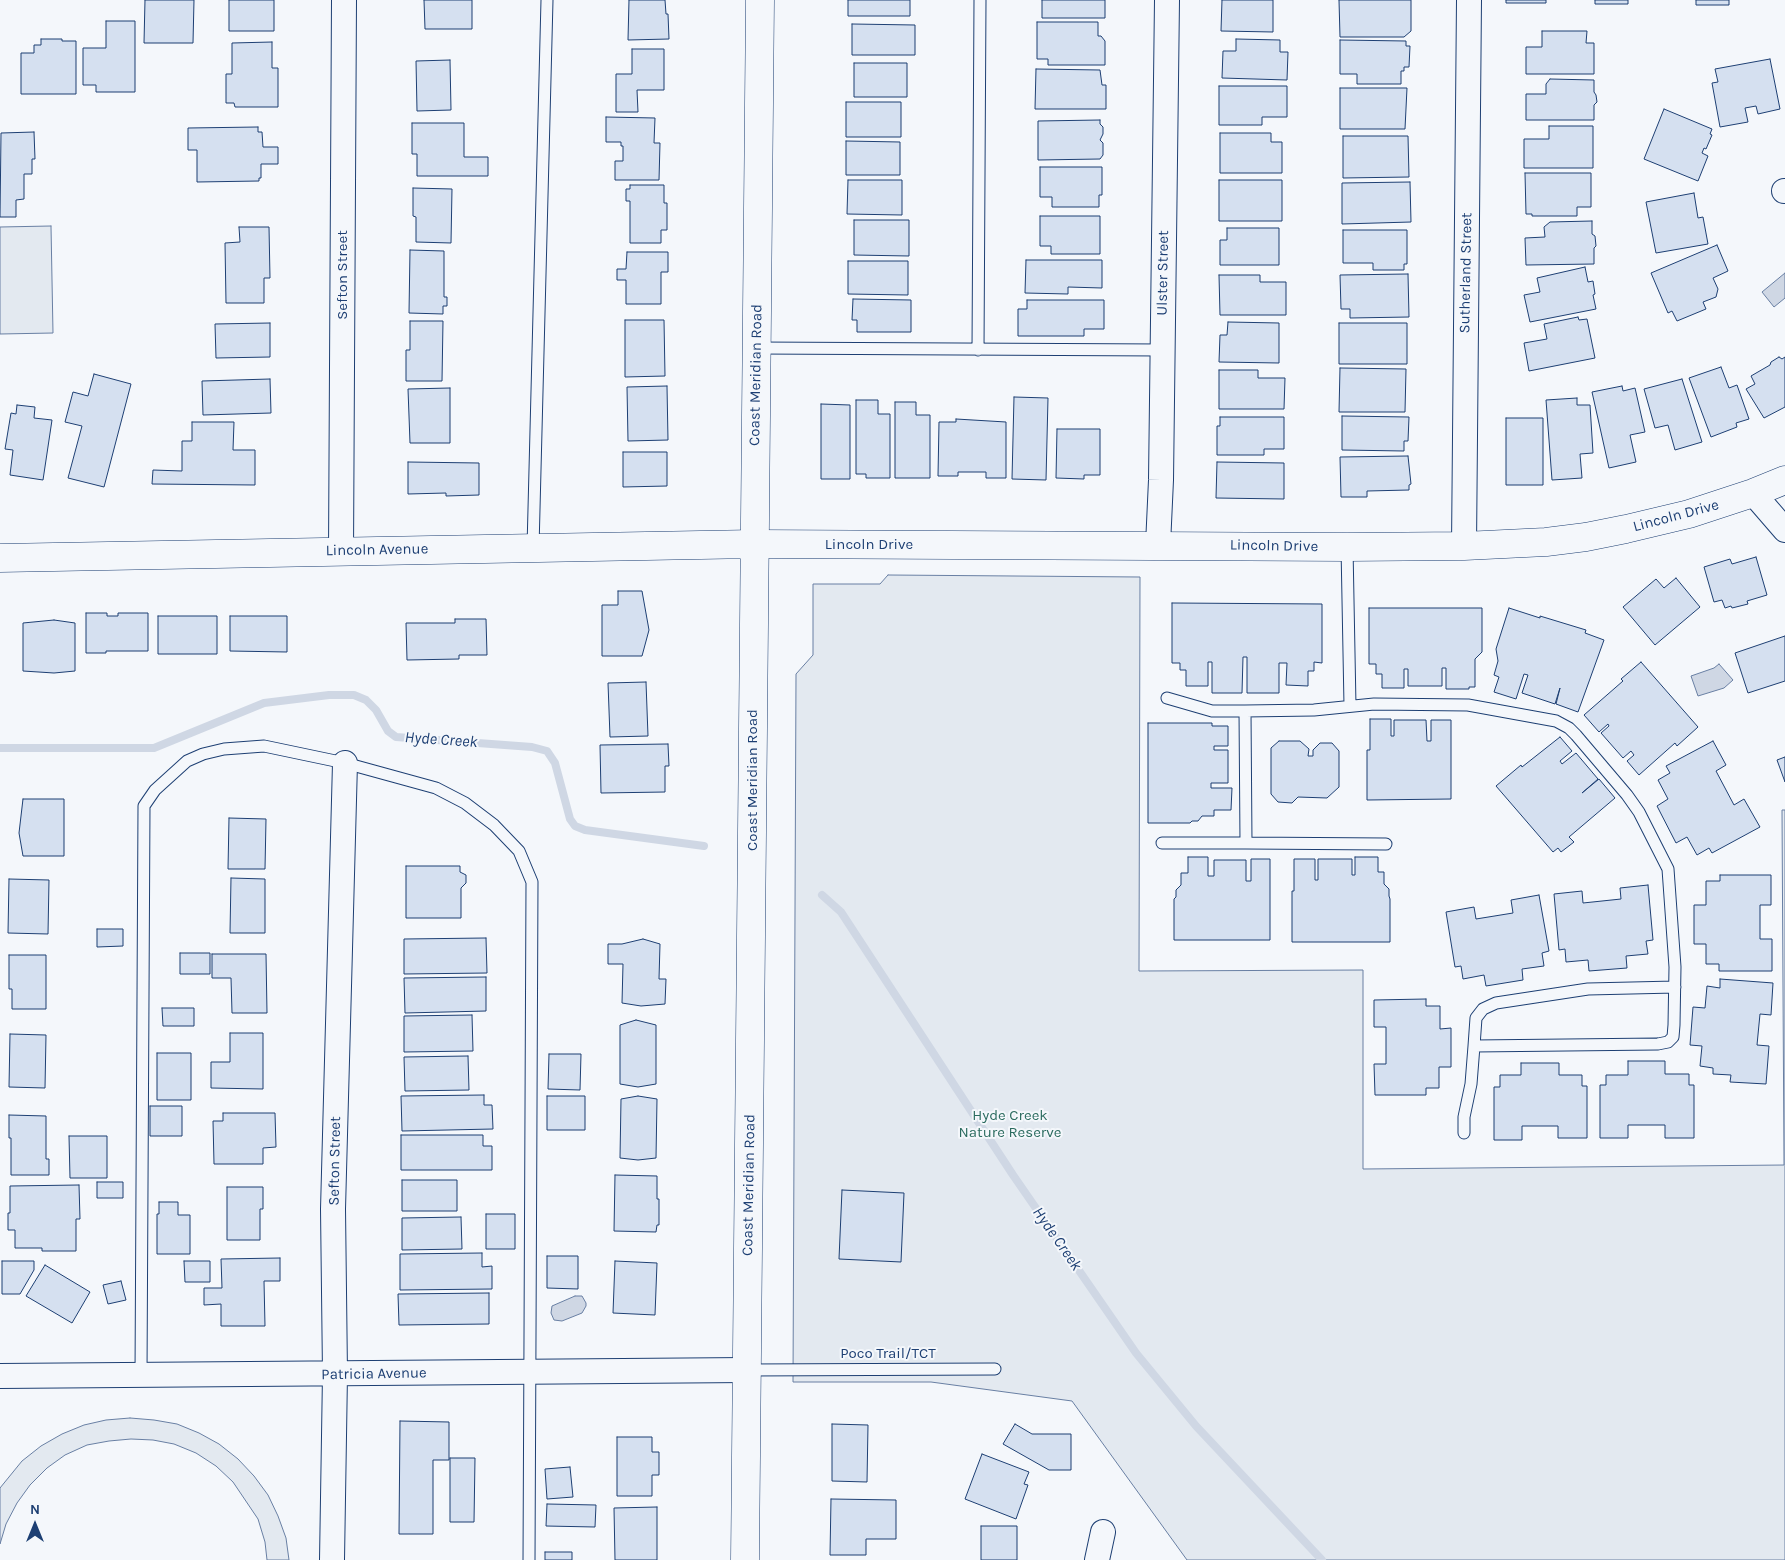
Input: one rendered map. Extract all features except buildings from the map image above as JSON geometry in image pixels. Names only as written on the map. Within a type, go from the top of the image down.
[{"type":"main road","name":"Coast Meridian Road","points":[[745,1560],[760,0]]},
{"type":"main road","name":"Lincoln Drive","points":[[754,544],[1347,547],[1464,546],[1546,542],[1594,536],[1689,514],[1753,493],[1785,480]]},
{"type":"main road","name":"Lincoln Avenue","points":[[0,558],[754,544]]},
{"type":"street","name":"Sefton Street","points":[[341,551],[344,0]]},
{"type":"street","name":"Ulster Street","points":[[1158,545],[1167,0]]},
{"type":"street","name":"Sutherland Street","points":[[1464,546],[1469,0]]},
{"type":"street","points":[[1753,493],[1785,530]]},
{"type":"street","name":"Sefton Street","points":[[332,1560],[335,1374],[333,1209],[345,763]]},
{"type":"street","name":"Patricia Avenue","points":[[0,1376],[747,1370]]},
{"type":"street","points":[[1097,1560],[1103,1532]]},
{"type":"lane","points":[[533,548],[547,0]]},
{"type":"lane","points":[[978,350],[980,0]]},
{"type":"lane","points":[[756,348],[1162,350]]},
{"type":"lane","points":[[1347,547],[1350,706]]},
{"type":"lane","points":[[1167,698],[1212,711],[1314,710],[1374,704],[1468,705],[1556,721],[1569,728],[1625,792],[1639,812],[1668,869],[1675,987],[1673,1037],[1668,1042],[1646,1044],[1474,1046]]},
{"type":"lane","points":[[1245,711],[1246,843]]},
{"type":"lane","points":[[141,1375],[144,806],[155,790],[187,761],[203,754],[224,749],[264,746],[345,763],[436,788],[465,803],[494,825],[519,851],[532,882],[529,1560]]},
{"type":"lane","points":[[1162,843],[1386,844]]},
{"type":"lane","points":[[1464,1133],[1464,1117],[1471,1084],[1476,1018],[1483,1009],[1496,1003],[1588,989],[1675,987]]},
{"type":"lane","name":"Poco Trail/TCT","points":[[747,1370],[995,1369]]},
{"type":"green space","points":[[51,226],[53,333],[0,334],[0,227]]},
{"type":"green space","name":"Hyde Creek Nature Reserve","points":[[888,575],[1140,577],[1139,971],[1363,970],[1363,1169],[1784,1165],[1782,810],[1785,810],[1785,1560],[1187,1560],[1072,1401],[931,1382],[793,1382],[796,674],[813,655],[813,584],[880,584]]},
{"type":"green space","points":[[130,1418],[177,1424],[219,1444],[238,1459],[268,1495],[286,1538],[289,1560],[267,1560],[265,1542],[258,1519],[233,1482],[216,1466],[196,1453],[174,1444],[153,1440],[109,1441],[87,1445],[65,1455],[47,1468],[30,1485],[17,1503],[6,1524],[0,1544],[0,1488],[22,1461],[41,1446],[62,1434],[84,1425],[106,1420]]},
{"type":"shaded area","points":[[1785,273],[1785,298],[1774,307],[1762,292]]},
{"type":"shaded area","points":[[1719,664],[1733,680],[1724,688],[1698,696],[1691,676],[1714,668]]},
{"type":"shaded area","points":[[575,1296],[582,1296],[586,1303],[582,1313],[562,1321],[554,1320],[551,1313],[552,1306]]},
{"type":"waterway","name":"Hyde Creek","points":[[0,748],[154,748],[264,703],[329,695],[354,695],[366,700],[376,710],[388,731],[396,737],[532,747],[547,751],[555,763],[570,819],[575,826],[585,830],[704,846]]},
{"type":"waterway","name":"Hyde Creek","points":[[822,895],[841,912],[1013,1175],[1136,1353],[1196,1426],[1322,1560]]}]
